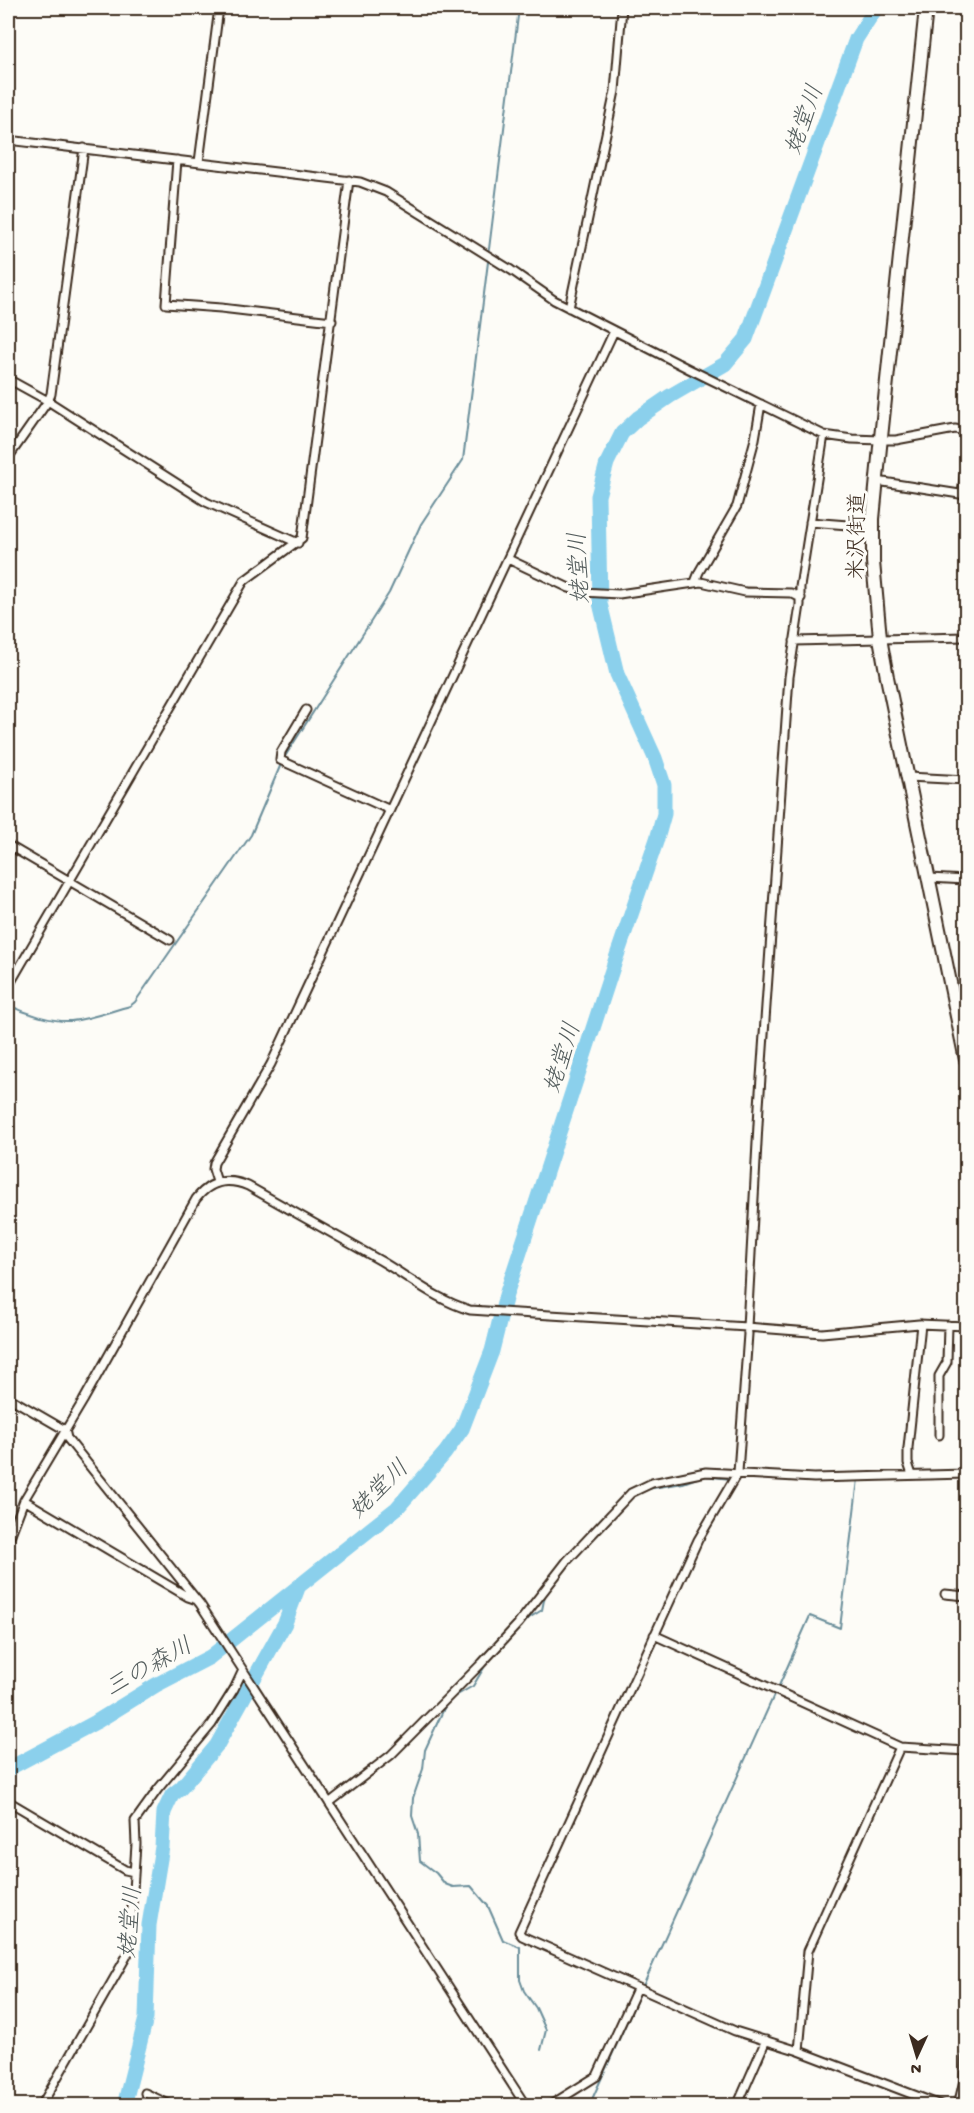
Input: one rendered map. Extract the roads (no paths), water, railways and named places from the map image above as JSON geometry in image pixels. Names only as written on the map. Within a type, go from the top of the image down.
[{"type":"highway","name":"米沢街道","points":[[926,8],[873,527],[875,600],[908,777],[966,1060]]},
{"type":"street","points":[[199,162],[219,8]]},
{"type":"street","points":[[569,308],[615,91],[622,8]]},
{"type":"street","points":[[8,140],[360,182],[386,192],[569,308],[824,435],[852,439],[896,440],[955,429],[966,431]]},
{"type":"street","points":[[8,458],[48,401],[84,148]]},
{"type":"street","points":[[177,160],[166,304],[332,321]]},
{"type":"street","points":[[8,987],[244,581],[302,538],[349,180]]},
{"type":"street","points":[[217,1182],[213,1169],[214,1163],[271,1064],[614,331]]},
{"type":"street","points":[[8,379],[48,401],[207,502],[298,543]]},
{"type":"street","points":[[695,582],[737,506],[755,439],[761,405]]},
{"type":"street","points":[[824,435],[789,678],[738,1472],[698,1540],[519,1932],[522,1936],[637,1989],[735,2031],[800,2051],[944,2106]]},
{"type":"street","points":[[877,482],[964,495],[966,459]]},
{"type":"street","points":[[810,522],[873,527]]},
{"type":"street","points":[[508,559],[582,592],[614,594],[695,582],[745,592],[791,593],[801,598]]},
{"type":"street","points":[[794,641],[966,637]]},
{"type":"street","points":[[306,710],[281,752],[280,760],[390,810]]},
{"type":"street","points":[[908,777],[966,780]]},
{"type":"street","points":[[8,844],[170,940]]},
{"type":"street","points":[[929,878],[966,880]]},
{"type":"street","points":[[8,1542],[24,1500],[196,1199],[202,1191],[217,1182],[238,1181],[457,1306],[482,1311],[822,1333],[921,1324],[966,1326]]},
{"type":"street","points":[[912,1475],[908,1463],[908,1448],[921,1324]]},
{"type":"street","points":[[939,1435],[939,1376],[947,1362],[948,1325]]},
{"type":"street","points":[[8,1397],[65,1430],[67,1438],[197,1600],[526,2106]]},
{"type":"street","points":[[329,1803],[391,1755],[518,1624],[567,1562],[627,1496],[652,1483],[697,1473],[738,1472],[814,1478],[966,1474]]},
{"type":"street","points":[[24,1500],[188,1597],[197,1600]]},
{"type":"street","points":[[945,1594],[966,1596]]},
{"type":"street","points":[[654,1635],[900,1747],[966,1752]]},
{"type":"street","points":[[41,2106],[129,1952],[135,1821],[158,1789],[212,1724],[244,1672]]},
{"type":"street","points":[[800,2051],[808,1950],[900,1747]]},
{"type":"street","points":[[8,1801],[125,1870],[134,1872]]},
{"type":"street","points":[[549,2106],[597,2076],[637,1989]]},
{"type":"street","points":[[737,2106],[766,2040]]},
{"type":"street","points":[[958,2106],[964,2080],[966,2052]]},
{"type":"street","points":[[145,2093],[173,2106]]},
{"type":"waterway","points":[[489,249],[519,8]]},
{"type":"waterway","name":"姥堂川","points":[[8,1769],[210,1657],[397,1508],[445,1453],[462,1429],[492,1351],[506,1295],[664,814],[664,785],[655,758],[617,674],[600,603],[598,496],[607,463],[622,433],[638,418],[670,396],[725,364],[746,339],[856,39],[876,8]]},
{"type":"waterway","points":[[284,758],[389,593],[421,524],[463,460],[488,262]]},
{"type":"waterway","points":[[8,1005],[38,1016],[71,1021],[93,1017],[130,1006],[135,1002],[251,835],[281,764]]},
{"type":"waterway","points":[[647,1489],[683,1483],[703,1476],[731,1479]]},
{"type":"waterway","points":[[778,1688],[810,1616],[840,1628],[858,1479]]},
{"type":"waterway","points":[[563,1572],[575,1558]]},
{"type":"waterway","name":"姥堂川","points":[[124,2106],[146,2018],[149,1925],[162,1847],[164,1812],[172,1795],[181,1788],[217,1745],[285,1623],[298,1588]]},
{"type":"waterway","points":[[521,1626],[542,1610],[545,1595]]},
{"type":"waterway","points":[[494,1654],[515,1632]]},
{"type":"waterway","points":[[452,1698],[473,1686],[488,1661]]},
{"type":"waterway","points":[[589,2106],[775,1693]]},
{"type":"waterway","points":[[446,1704],[425,1750],[423,1769],[413,1798],[412,1816],[418,1834],[420,1861],[436,1873],[445,1884],[453,1887],[471,1886],[488,1906],[503,1940],[520,1947],[520,1980],[546,2030],[541,2050]]},
{"type":"water label","name":"三の森川","points":[[148,1666]]}]
